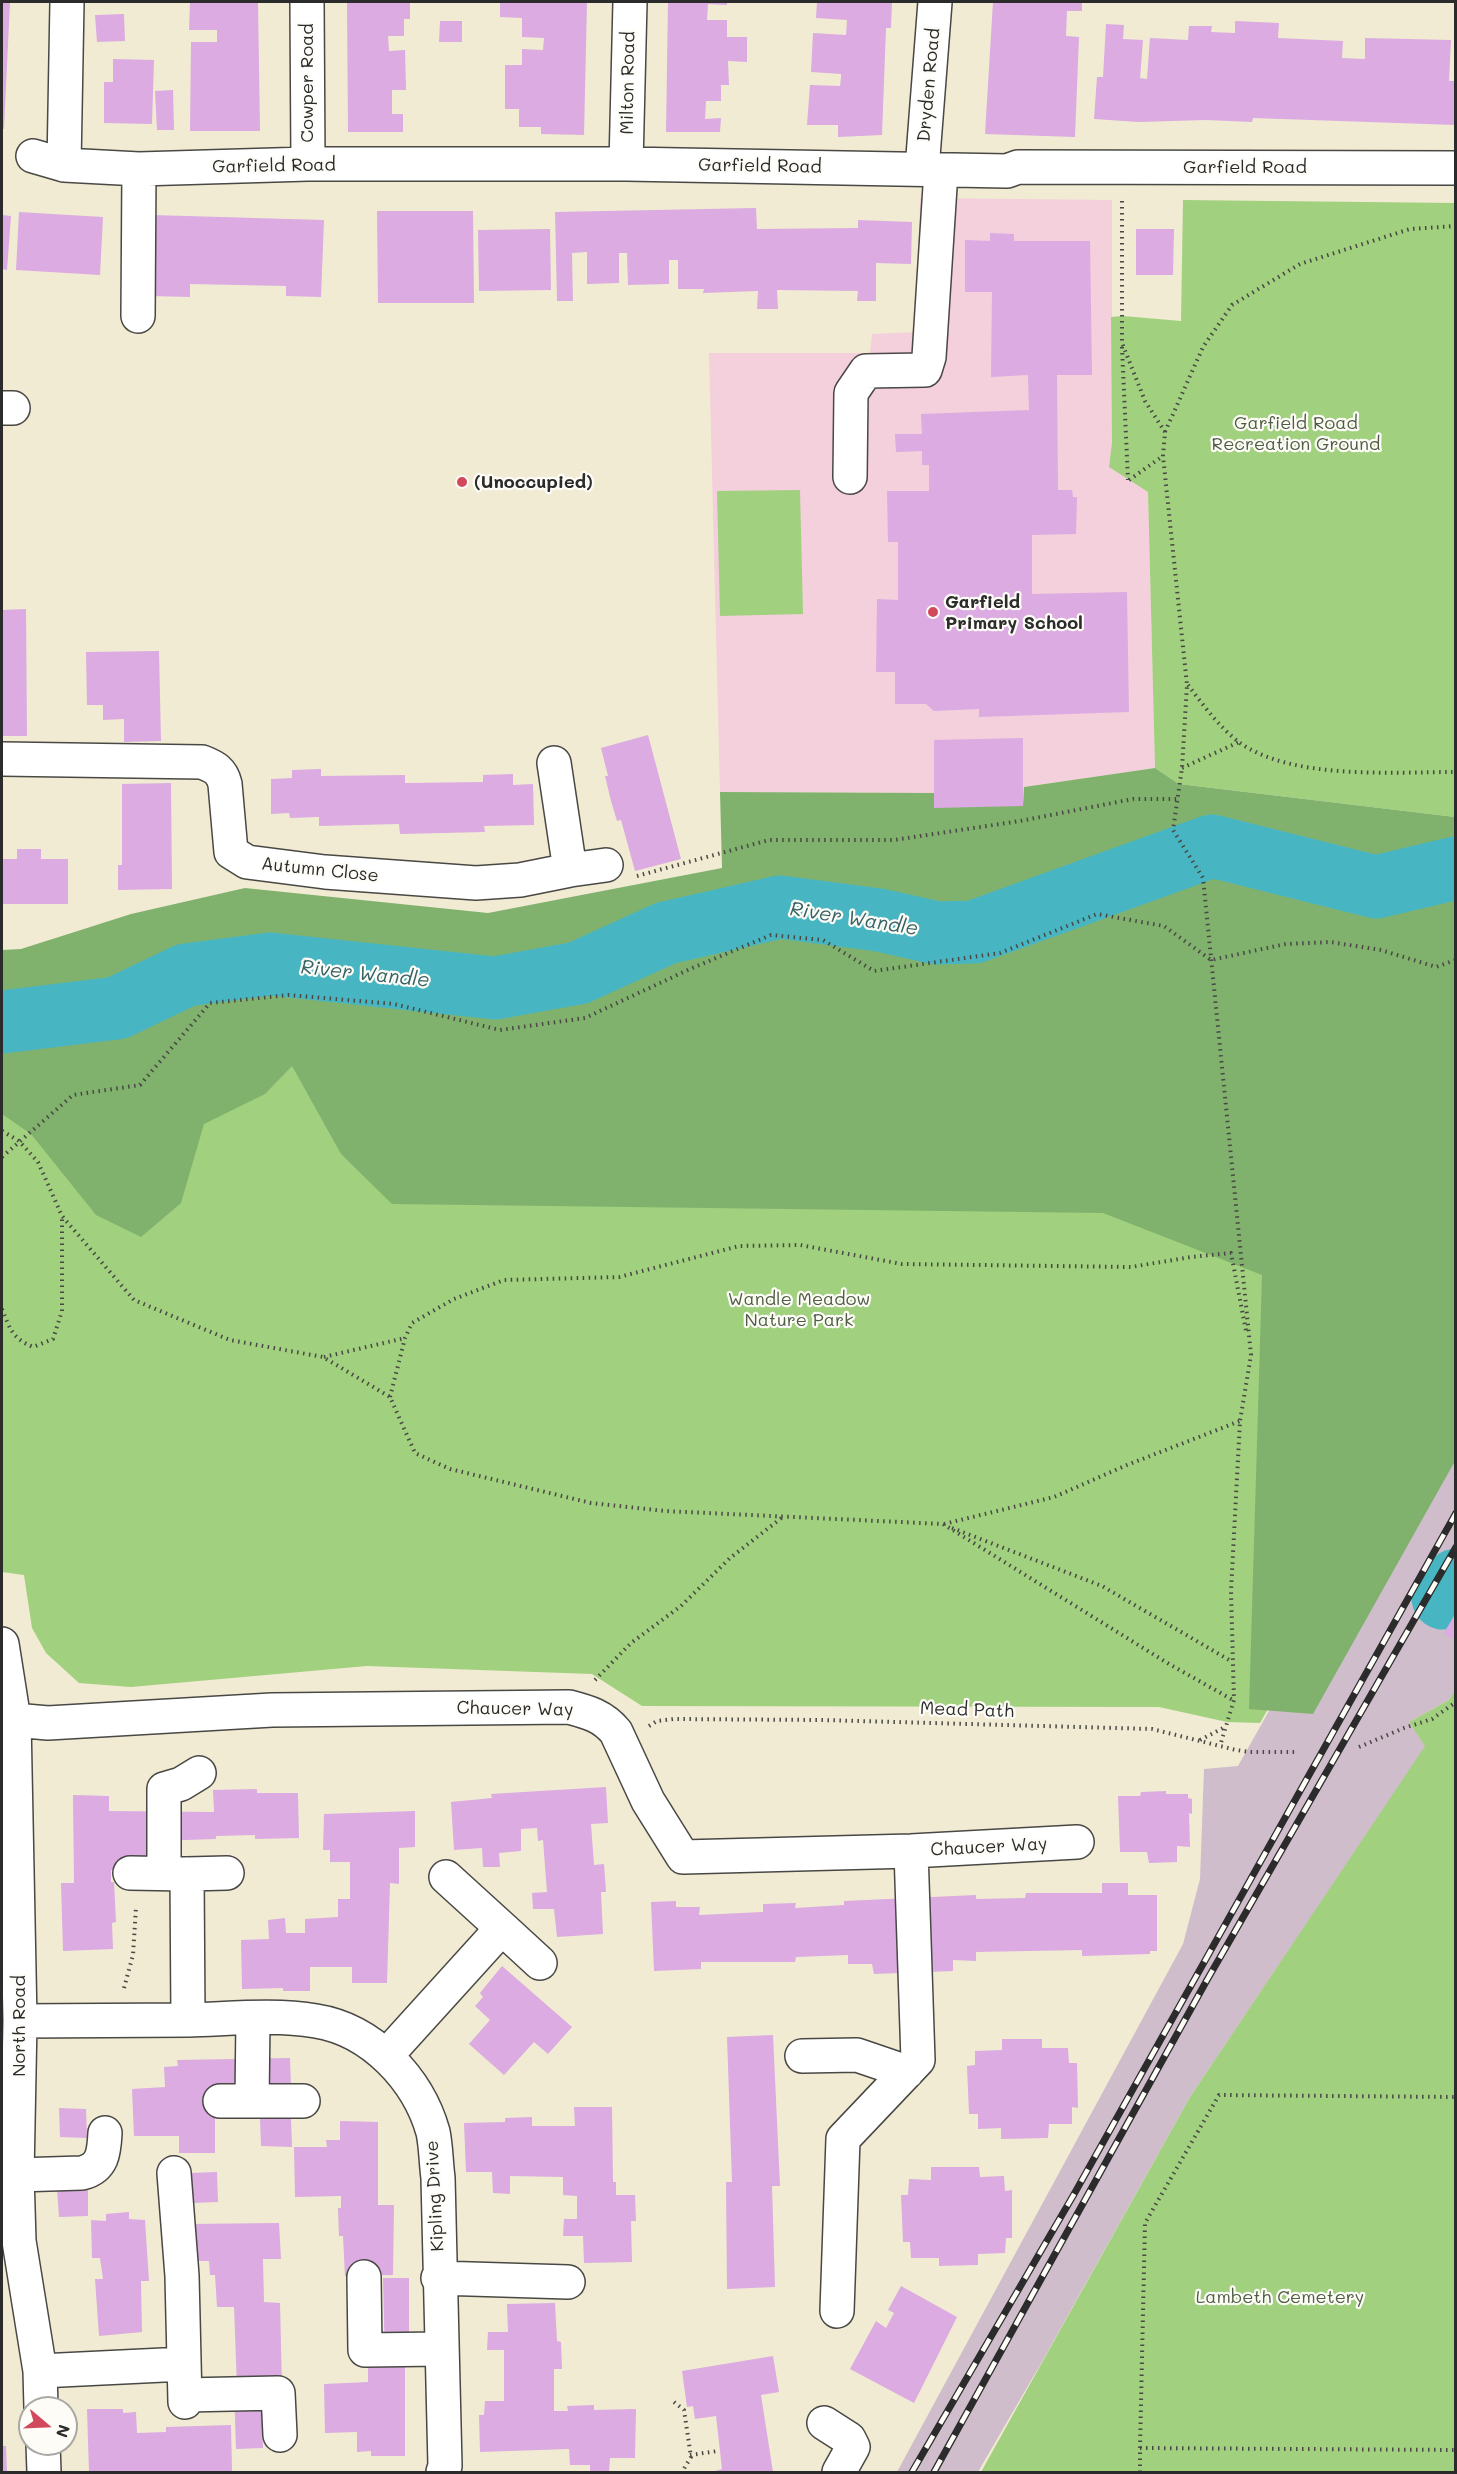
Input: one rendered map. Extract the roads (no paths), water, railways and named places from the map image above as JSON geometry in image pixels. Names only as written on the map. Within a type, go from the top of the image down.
[{"type":"street","points":[[64,165],[67,2]]},
{"type":"street","name":"Cowper Road","points":[[307,2],[308,164]]},
{"type":"street","name":"Milton Road","points":[[626,164],[630,2]]},
{"type":"street","name":"Dryden Road","points":[[850,477],[851,393],[866,371],[925,370],[929,357],[935,2]]},
{"type":"street","name":"Garfield Road","points":[[33,156],[64,165],[139,169],[308,164],[405,166],[626,164],[1007,171],[1018,167],[1455,168]]},
{"type":"street","points":[[138,316],[139,169]]},
{"type":"street","name":"Autumn Close","points":[[2,759],[202,762],[213,766],[222,773],[225,784],[231,852],[247,862],[325,872],[476,884],[520,880],[606,865]]},
{"type":"street","points":[[554,763],[570,870]]},
{"type":"street","name":"North Road","points":[[2,1644],[14,1720],[10,1917],[20,2021],[17,2175],[10,2240],[39,2371],[40,2396]]},
{"type":"street","name":"Chaucer Way","points":[[14,1720],[48,1723],[272,1710],[568,1707],[594,1713],[610,1724],[623,1744],[648,1802],[682,1857],[911,1851],[1077,1842]]},
{"type":"street","points":[[188,2020],[154,1873],[164,1790],[181,1784],[199,1773]]},
{"type":"street","points":[[837,2311],[843,2139],[918,2060],[911,1851]]},
{"type":"street","points":[[154,1873],[227,1874]]},
{"type":"street","points":[[446,1877],[540,1963]]},
{"type":"street","points":[[387,2056],[502,1929]]},
{"type":"street","name":"Kipling Drive","points":[[20,2021],[291,2018],[319,2022],[353,2034],[387,2056],[416,2090],[433,2133],[438,2178],[438,2278],[445,2466],[443,2472]]},
{"type":"street","points":[[252,2019],[236,2101],[303,2101]]},
{"type":"street","points":[[802,2056],[857,2055],[907,2072]]},
{"type":"street","points":[[17,2175],[91,2171],[99,2165],[104,2153],[105,2133]]},
{"type":"street","points":[[174,2173],[182,2276],[184,2387]]},
{"type":"street","points":[[364,2277],[365,2350],[440,2349]]},
{"type":"street","name":"Kipling Drive","points":[[438,2278],[568,2282]]},
{"type":"street","points":[[39,2371],[184,2387],[278,2394],[280,2435]]},
{"type":"street","points":[[824,2423],[849,2439],[853,2447],[839,2472]]},
{"type":"street","points":[[43,2456],[44,2472]]},
{"type":"waterway","name":"River Wandle","points":[[2,1022],[117,1008],[186,975],[270,964],[495,988],[578,973],[666,933],[780,907],[879,920],[937,933],[974,932],[1212,846],[1376,887],[1456,868]]},
{"type":"waterway","points":[[1443,1598],[1456,1580]]},
{"type":"railway","points":[[912,2472],[1073,2196],[1456,1513]]},
{"type":"railway","points":[[934,2472],[1207,1980],[1456,1547]]},
{"type":"place","name":"(Unoccupied)","points":[[462,482]]},
{"type":"place","name":"Garfield Primary School","points":[[933,612]]},
{"type":"park label","name":"Garfield Road Recreation Ground","points":[[1296,433]]},
{"type":"park label","name":"Wandle Meadow Nature Park","points":[[799,1309]]},
{"type":"park label","name":"Lambeth Cemetery","points":[[1280,2297]]}]
